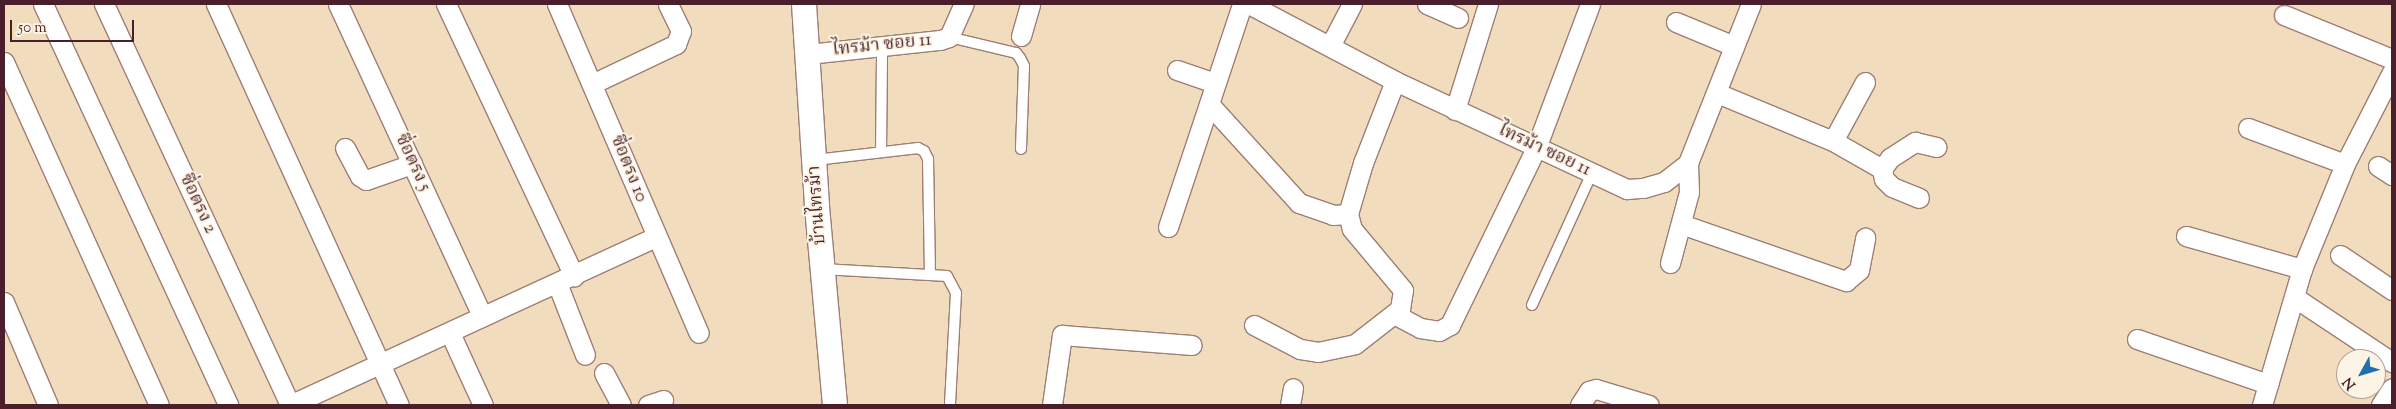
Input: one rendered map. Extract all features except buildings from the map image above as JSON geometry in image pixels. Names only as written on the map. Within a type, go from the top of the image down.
[{"type":"street","points":[[43,4],[228,405]]},
{"type":"street","name":"ซื่อตรง 2","points":[[104,4],[290,405]]},
{"type":"street","points":[[216,4],[399,405]]},
{"type":"street","points":[[446,4],[565,279],[585,355]]},
{"type":"street","name":"ซื่อตรง 10","points":[[557,4],[594,83],[655,237],[699,333]]},
{"type":"street","points":[[594,83],[676,44],[681,31],[668,4]]},
{"type":"street","name":"บ้านไทรม้า","points":[[804,4],[822,269],[835,405]]},
{"type":"street","name":"ไทรม้า ซอย 11","points":[[808,54],[882,49],[949,37],[964,4]]},
{"type":"street","points":[[1021,36],[1030,4]]},
{"type":"street","points":[[1168,228],[1242,4]]},
{"type":"street","name":"ไทรม้า ซอย 11","points":[[1249,4],[1395,81],[1627,189],[1643,188],[1664,182],[1688,163],[1751,4]]},
{"type":"street","points":[[1330,46],[1352,4]]},
{"type":"street","points":[[1427,4],[1458,18]]},
{"type":"street","points":[[1455,110],[1488,4]]},
{"type":"street","points":[[1394,314],[1420,328],[1439,331],[1450,324],[1536,148],[1590,4]]},
{"type":"street","name":"ซื่อตรง 5","points":[[344,6],[412,164],[482,316]]},
{"type":"street","points":[[2284,15],[2392,59]]},
{"type":"street","points":[[1676,22],[1734,46]]},
{"type":"street","points":[[4,62],[159,405]]},
{"type":"street","points":[[1177,70],[1216,83]]},
{"type":"street","points":[[2138,339],[2268,398],[2302,269],[2345,164],[2392,72]]},
{"type":"street","points":[[1254,325],[1300,349],[1318,352],[1355,344],[1394,314],[1403,302],[1403,290],[1352,229],[1348,214],[1362,163],[1395,81]]},
{"type":"street","points":[[1833,141],[1865,82]]},
{"type":"street","points":[[1717,93],[1833,141],[1882,169]]},
{"type":"street","points":[[1209,104],[1299,203],[1333,215],[1348,214]]},
{"type":"street","points":[[2248,128],[2345,164]]},
{"type":"street","points":[[1918,198],[1892,188],[1884,179],[1882,169],[1890,158],[1915,142],[1936,146]]},
{"type":"street","points":[[345,148],[360,176],[366,180],[412,164]]},
{"type":"street","points":[[1670,263],[1689,192],[1688,163]]},
{"type":"street","points":[[1681,224],[1846,281],[1858,270],[1865,238]]},
{"type":"street","points":[[2186,236],[2302,269]]},
{"type":"street","points":[[290,405],[655,237]]},
{"type":"street","points":[[2340,255],[2392,290]]},
{"type":"street","points":[[2294,297],[2392,362]]},
{"type":"street","points":[[4,302],[48,405]]},
{"type":"street","points":[[450,333],[483,405]]},
{"type":"street","points":[[1052,405],[1062,334],[1192,345]]},
{"type":"street","points":[[604,373],[621,405]]},
{"type":"street","points":[[2382,405],[2392,388]]},
{"type":"street","points":[[1580,405],[1589,391],[1596,389],[1649,405]]},
{"type":"lane","points":[[949,37],[1016,53],[1020,58],[1024,66],[1021,149]]},
{"type":"lane","points":[[880,152],[882,49]]},
{"type":"lane","points":[[815,160],[918,148],[928,159],[930,275]]},
{"type":"lane","points":[[1532,305],[1592,173]]},
{"type":"lane","points":[[822,269],[947,276],[956,293],[950,405]]}]
